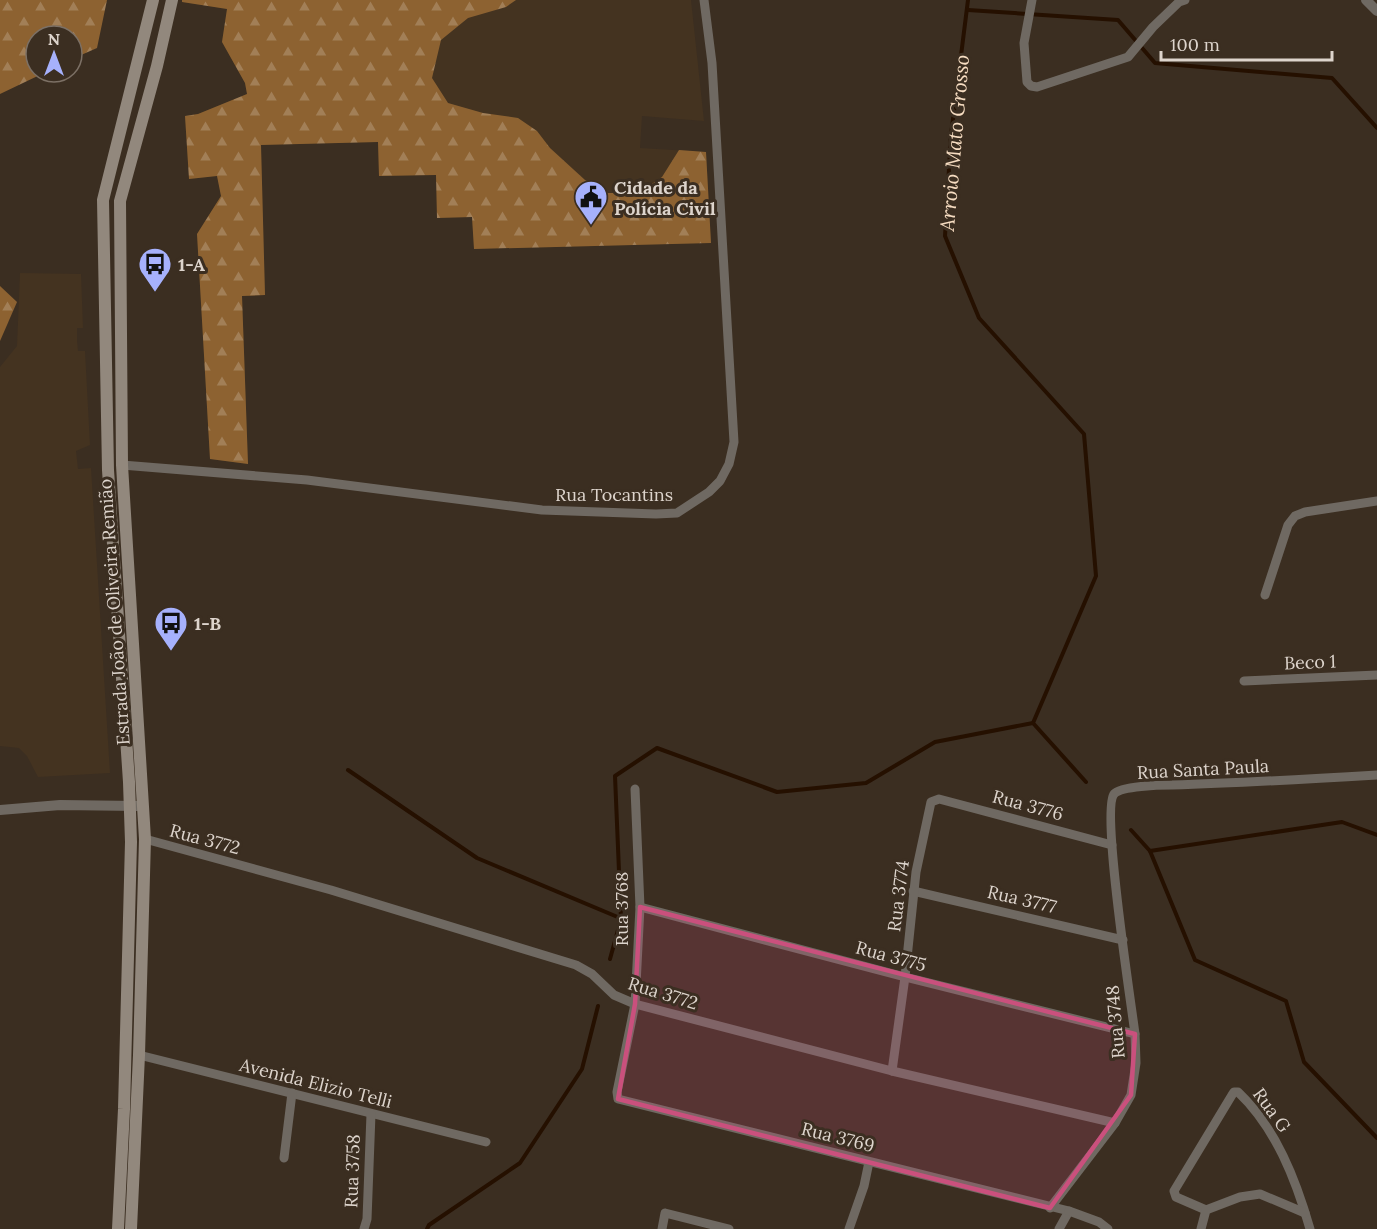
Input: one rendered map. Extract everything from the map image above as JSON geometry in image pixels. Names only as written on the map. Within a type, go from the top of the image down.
[{"type":"main road","name":"Estrada João de Oliveira Remião","points":[[118,1229],[131,842],[108,470],[103,201],[153,0]]},
{"type":"main road","name":"Estrada João de Oliveira Remião","points":[[131,1229],[145,839],[122,465],[120,201],[157,66],[172,0]]},
{"type":"street","name":"Rua Tocantins","points":[[122,465],[307,480],[543,510],[677,513],[709,492],[720,481],[729,464],[734,442],[712,63],[704,0]]},
{"type":"street","points":[[1032,0],[1024,43],[1027,82],[1037,87],[1128,57],[1153,27],[1179,2],[1185,0]]},
{"type":"street","points":[[1366,0],[1377,11]]},
{"type":"street","points":[[1265,595],[1288,525],[1295,516],[1305,512],[1377,501]]},
{"type":"street","name":"Beco 1","points":[[1244,681],[1377,675]]},
{"type":"street","name":"Rua Santa Paula","points":[[1115,875],[1110,804],[1113,795],[1119,790],[1155,786],[1377,775]]},
{"type":"street","name":"Rua 3768","points":[[618,1099],[617,1092],[635,1004],[640,906],[635,789]]},
{"type":"street","name":"Rua 3776","points":[[935,800],[939,799],[1112,845]]},
{"type":"street","name":"Rua 3774","points":[[892,1071],[905,977],[913,891],[931,802],[935,800]]},
{"type":"street","points":[[0,810],[60,805],[144,805]]},
{"type":"street","name":"Rua 3772","points":[[145,839],[331,890],[576,965],[592,974],[614,995],[635,1004],[892,1071],[1115,1123]]},
{"type":"street","name":"Rua 3748","points":[[1050,1208],[1115,1123],[1131,1095],[1136,1064],[1135,1034],[1115,875]]},
{"type":"street","name":"Rua 3777","points":[[913,891],[1123,940]]},
{"type":"street","name":"Rua 3775","points":[[640,906],[905,977],[1135,1034]]},
{"type":"street","name":"Avenida Elizio Telli","points":[[139,1055],[486,1142]]},
{"type":"street","name":"Rua G","points":[[1206,1210],[1176,1197],[1174,1191],[1234,1092],[1238,1092],[1248,1102],[1276,1142],[1295,1182],[1310,1229]]},
{"type":"street","points":[[284,1158],[292,1093]]},
{"type":"street","name":"Rua 3769","points":[[618,1099],[1050,1208]]},
{"type":"street","name":"Rua 3758","points":[[364,1229],[367,1219],[371,1114]]},
{"type":"street","points":[[849,1229],[864,1186],[869,1162]]},
{"type":"street","points":[[1201,1229],[1206,1210],[1240,1197],[1260,1194],[1305,1213]]},
{"type":"street","points":[[1050,1208],[1069,1211],[1099,1222],[1108,1229]]},
{"type":"street","points":[[1059,1229],[1069,1211]]},
{"type":"street","points":[[662,1229],[665,1213],[729,1229]]},
{"type":"highlighted area","points":[[640,907],[1135,1034],[1131,1095],[1050,1208],[618,1099],[635,1004]]},
{"type":"shaded area","name":"Cidade da Polícia Civil","points":[[182,0],[691,0],[704,121],[642,116],[640,148],[706,152],[711,243],[474,249],[472,217],[437,218],[436,175],[379,176],[378,142],[261,145],[265,295],[242,296],[248,464],[210,459],[197,234],[221,196],[217,176],[189,179],[185,116],[198,114],[247,94],[245,83],[222,42],[227,9],[182,2]]},
{"type":"shaded area","points":[[20,273],[81,274],[83,328],[77,328],[77,340],[78,351],[85,351],[90,445],[76,451],[78,469],[91,468],[110,773],[38,777],[27,756],[19,748],[0,746],[0,367],[17,346]]},
{"type":"green space","points":[[0,0],[107,0],[97,48],[84,54],[84,24],[24,24],[24,83],[0,94]]},
{"type":"green space","name":"Cidade da Polícia Civil","points":[[182,0],[516,0],[506,7],[468,18],[441,40],[432,78],[448,103],[483,113],[518,118],[537,131],[550,148],[585,180],[608,193],[628,193],[649,186],[662,177],[679,150],[706,152],[711,243],[474,249],[472,217],[437,218],[436,175],[379,176],[378,142],[261,145],[265,295],[242,296],[248,464],[210,459],[197,234],[221,196],[217,176],[189,179],[185,116],[198,114],[247,94],[245,83],[222,42],[227,9],[182,2]]},
{"type":"green space","points":[[0,286],[17,302],[0,341]]},
{"type":"waterway","name":"Arroio Mato Grosso","points":[[968,0],[951,135],[945,236],[979,318],[1084,434],[1096,576],[1033,723],[1086,782]]},
{"type":"waterway","points":[[968,10],[1118,20],[1155,63],[1332,78],[1377,128]]},
{"type":"waterway","points":[[610,959],[621,919],[615,776],[657,748],[777,792],[866,783],[935,742],[1033,723]]},
{"type":"waterway","points":[[348,770],[477,858],[620,918]]},
{"type":"waterway","points":[[1150,851],[1342,822],[1377,835]]},
{"type":"waterway","name":"Arroio Mato Grosso","points":[[1131,830],[1150,851],[1195,960],[1286,1001],[1304,1062],[1377,1138]]},
{"type":"waterway","points":[[427,1229],[429,1225],[520,1163],[582,1069],[598,1006]]},
{"type":"place","name":"Cidade da Polícia Civil","points":[[591,226]]},
{"type":"place","name":"1-A","points":[[155,293]]},
{"type":"place","name":"1-B","points":[[171,652]]}]
